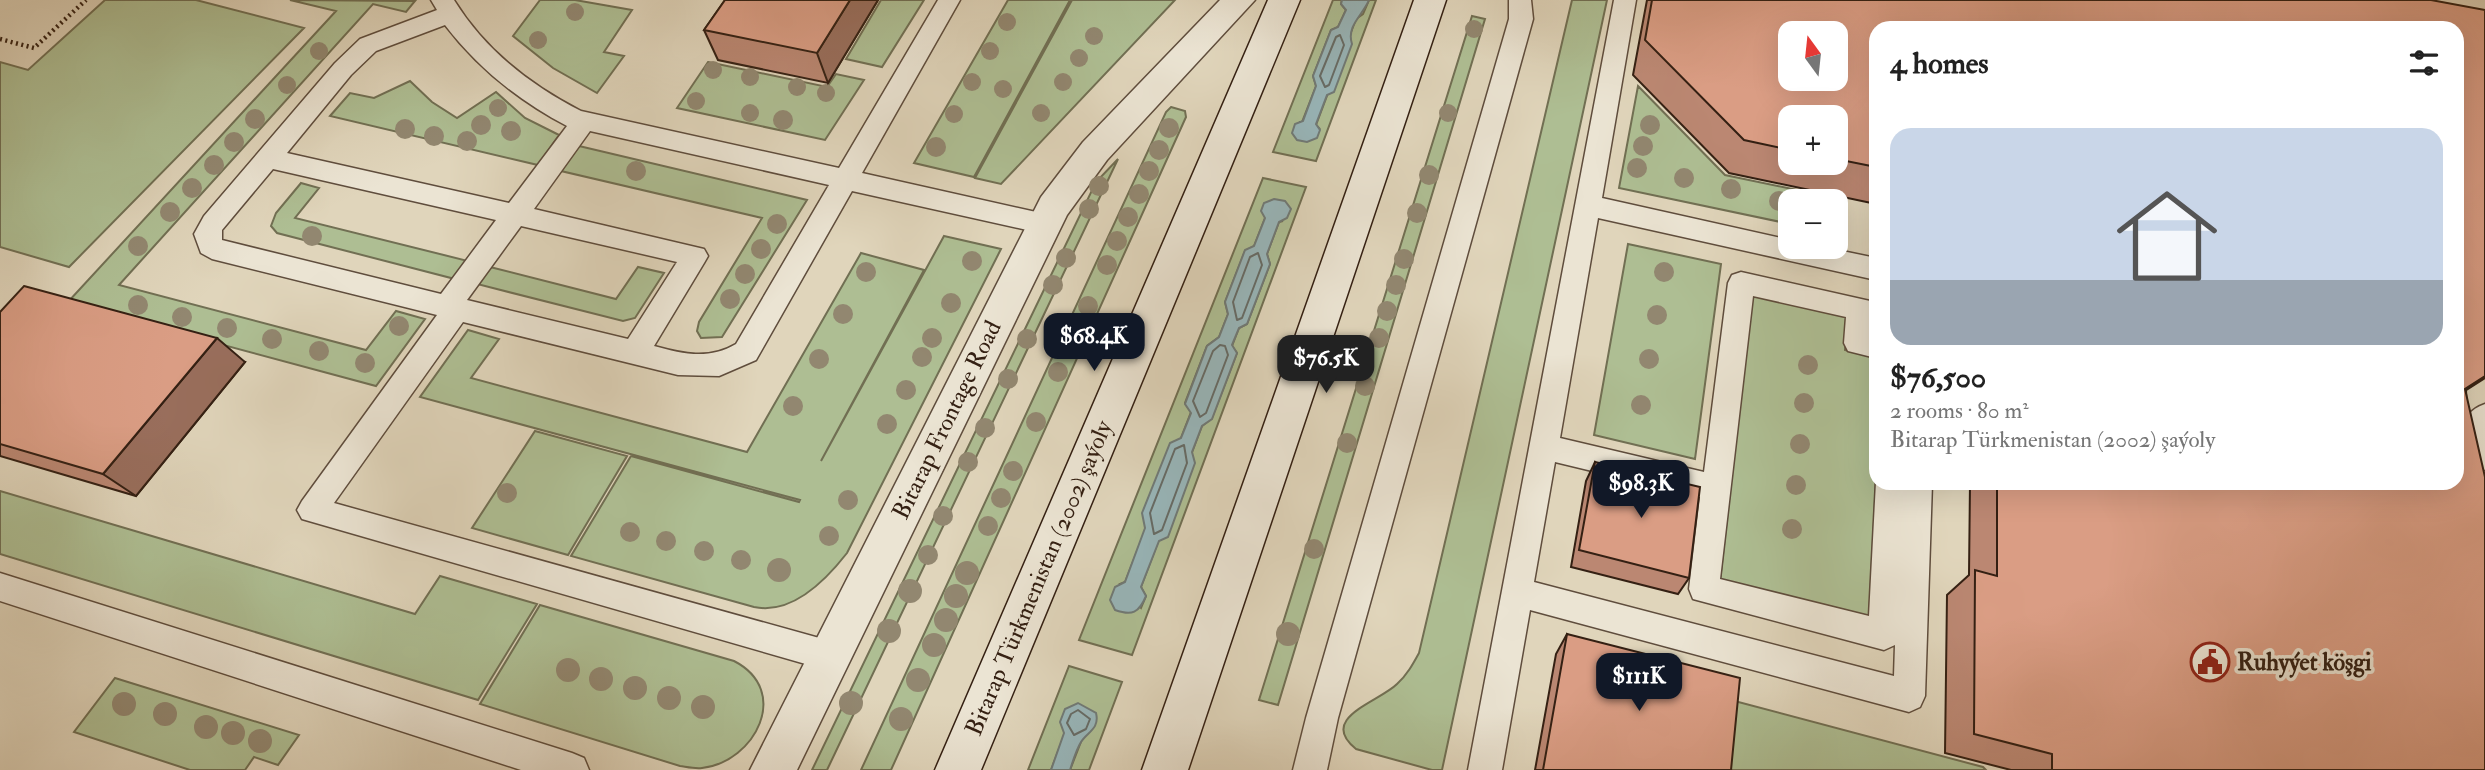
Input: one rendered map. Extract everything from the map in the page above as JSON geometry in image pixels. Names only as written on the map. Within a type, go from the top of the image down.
[{"type":"main road","name":"Bitarap Frontage Road","points":[[773,770],[1045,224],[1071,181],[1095,151],[1239,0]]},
{"type":"main road","name":"Bitarap Türkmenistan (2002) şaýoly","points":[[958,770],[1284,0]]},
{"type":"main road","points":[[1176,767],[1430,0]]},
{"type":"lane","points":[[949,0],[846,180],[746,352],[732,363],[718,368],[699,368],[221,252],[210,246],[207,234],[213,222],[343,69],[368,45],[446,7],[465,35],[515,80],[558,111],[584,121],[846,180],[1045,224]]},
{"type":"lane","points":[[1310,770],[1326,704],[1521,19],[1520,0]]},
{"type":"lane","points":[[1485,770],[1625,0]]},
{"type":"lane","points":[[584,121],[517,212],[312,510],[830,656]]},
{"type":"lane","points":[[268,158],[517,212],[695,256],[635,352]]},
{"type":"lane","points":[[1587,205],[1869,267]]},
{"type":"lane","points":[[1869,345],[1858,343],[1860,309],[1741,283],[1704,589],[1884,635],[1890,490]]},
{"type":"lane","points":[[2485,416],[2477,421],[2485,457]]},
{"type":"lane","points":[[1544,447],[1716,488]]},
{"type":"lane","points":[[1517,592],[1909,696],[1917,490]]},
{"type":"lane","points":[[0,587],[572,770]]},
{"type":"path","points":[[0,39],[34,48],[86,0]]},
{"type":"green space","points":[[105,0],[196,0],[304,28],[69,267],[0,247],[0,62],[28,70]]},
{"type":"green space","points":[[290,0],[415,1],[406,12],[373,4],[119,285],[366,350],[396,311],[425,319],[376,386],[67,303],[336,11]]},
{"type":"green space","points":[[540,0],[575,0],[632,10],[604,52],[624,56],[597,93],[553,68],[513,36]]},
{"type":"green space","points":[[881,0],[924,0],[882,67],[846,59]]},
{"type":"green space","points":[[1008,0],[1070,0],[974,177],[914,163]]},
{"type":"green space","points":[[1072,0],[1175,0],[1001,184],[975,178]]},
{"type":"green space","points":[[1333,0],[1342,0],[1341,4],[1346,10],[1338,27],[1331,30],[1313,76],[1316,86],[1302,122],[1299,122],[1318,127],[1316,125],[1356,19],[1363,14],[1369,0],[1376,0],[1316,161],[1273,152]]},
{"type":"green space","points":[[1572,0],[1607,0],[1442,770],[1432,770],[1356,749],[1346,738],[1343,728],[1355,712],[1401,681],[1419,653]]},
{"type":"green space","points":[[1472,16],[1485,19],[1278,705],[1259,700]]},
{"type":"green space","points":[[708,62],[827,87],[836,74],[864,80],[825,140],[677,108]]},
{"type":"green space","points":[[410,81],[432,102],[457,118],[496,92],[525,118],[559,135],[538,165],[330,116],[350,93],[374,98]]},
{"type":"green space","points":[[1638,86],[1725,175],[1792,189],[1778,189],[1778,221],[1619,188]]},
{"type":"green space","points":[[1171,107],[1185,111],[1186,117],[891,770],[861,770],[1166,112]]},
{"type":"green space","points":[[579,146],[807,200],[722,337],[701,338],[697,331],[699,322],[762,218],[561,171]]},
{"type":"green space","points":[[1118,159],[827,770],[812,770],[1096,182]]},
{"type":"green space","points":[[1263,178],[1306,187],[1132,655],[1079,640]],"holes":[[[1265,218],[1283,221],[1279,222],[1267,254],[1270,264],[1247,324],[1239,328],[1232,346],[1237,353],[1212,418],[1202,426],[1141,587],[1146,596],[1141,608],[1120,584],[1125,582],[1191,412],[1185,403],[1207,346],[1219,337],[1228,314],[1225,302],[1245,251],[1254,246]]]},
{"type":"green space","points":[[301,183],[319,188],[295,218],[468,261],[455,279],[277,233],[271,226],[276,213]]},
{"type":"green space","points":[[944,236],[1001,249],[847,553],[829,574],[807,593],[782,606],[754,607],[571,556],[631,456],[799,502],[800,500],[420,397],[468,330],[499,339],[471,378],[747,452],[861,253],[924,270],[821,461]]},
{"type":"green space","points":[[1628,244],[1721,264],[1695,459],[1594,435]]},
{"type":"green space","points":[[490,267],[616,299],[638,267],[664,273],[635,318],[623,321],[477,284]]},
{"type":"green space","points":[[1752,295],[1847,316],[1845,350],[1869,356],[1869,490],[1875,490],[1869,618],[1720,581]]},
{"type":"green space","points":[[535,431],[627,456],[568,555],[472,528]]},
{"type":"green space","points":[[0,491],[415,614],[440,576],[537,604],[478,700],[0,554]]},
{"type":"green space","points":[[540,605],[734,661],[751,674],[761,690],[763,706],[760,723],[751,739],[738,753],[721,763],[691,768],[480,704]]},
{"type":"green space","points":[[1069,666],[1122,682],[1089,770],[1070,770],[1082,739],[1065,733],[1051,770],[1028,770]]},
{"type":"green space","points":[[115,678],[299,735],[278,765],[254,757],[245,770],[190,770],[74,732]]},
{"type":"green space","points":[[1727,699],[1983,767],[1986,770],[1720,770]]},
{"type":"water","points":[[1342,0],[1369,0],[1353,26],[1352,44],[1334,92],[1327,95],[1316,124],[1320,130],[1317,138],[1307,142],[1297,140],[1292,133],[1295,124],[1303,121],[1316,86],[1313,76],[1331,30],[1338,27],[1346,10],[1341,4]]},
{"type":"water","points":[[1274,199],[1285,201],[1291,209],[1287,218],[1279,222],[1267,254],[1270,264],[1247,324],[1239,328],[1232,345],[1237,353],[1212,419],[1202,426],[1192,452],[1195,463],[1168,537],[1159,541],[1141,587],[1146,596],[1134,612],[1115,610],[1110,600],[1115,587],[1125,582],[1145,528],[1142,513],[1170,443],[1181,438],[1191,413],[1185,404],[1207,346],[1219,337],[1228,314],[1225,302],[1245,250],[1254,246],[1265,218],[1261,211],[1264,203]]},
{"type":"water","points":[[1078,703],[1096,713],[1096,723],[1079,745],[1070,770],[1051,770],[1064,733],[1060,722],[1065,709]]},
{"type":"building","points":[[725,0],[850,0],[817,53],[704,30]]},
{"type":"building","name":"Ruhyýet köşgi","points":[[1652,0],[2431,0],[2485,10],[2485,376],[2465,389],[2485,477],[2485,770],[2052,770],[2052,754],[1974,734],[1975,570],[1997,576],[1997,490],[2464,490],[2464,21],[1869,21],[1869,166],[1848,161],[1848,105],[1778,105],[1778,147],[1744,140],[1645,40]]},
{"type":"building","points":[[24,286],[217,338],[103,474],[0,444],[0,312]]},
{"type":"building","points":[[1595,462],[1700,487],[1689,578],[1579,550]]},
{"type":"building","points":[[1567,634],[1740,678],[1731,770],[1543,770]]},
{"type":"place","name":"Ruhyýet köşgi","points":[[2210,662]]}]
